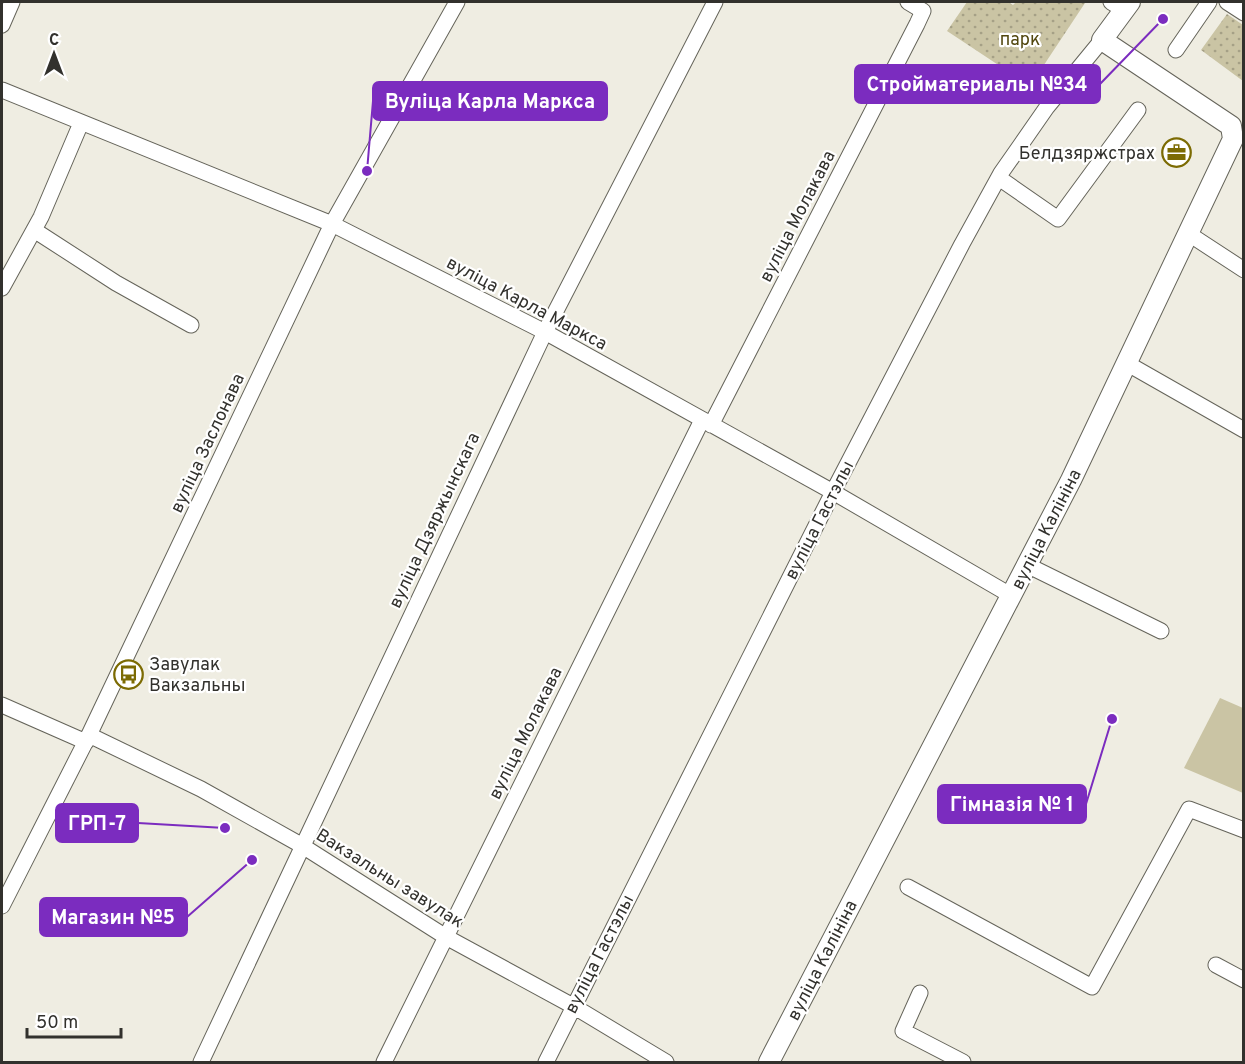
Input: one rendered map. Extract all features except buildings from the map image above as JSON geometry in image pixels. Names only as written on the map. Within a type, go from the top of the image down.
[{"type":"main road","name":"вуліца Гастэлы","points":[[1102,40],[1122,4]]},
{"type":"main road","name":"вуліца Калініна","points":[[768,1062],[1012,596],[1128,364],[1233,139],[1238,139],[1231,126],[1212,112],[1102,40]]},
{"type":"street","points":[[2,25],[12,2]]},
{"type":"street","name":"вуліца Заслонава","points":[[2,906],[88,739],[332,224],[457,2]]},
{"type":"street","name":"вуліца Дзяржынскага","points":[[201,1062],[301,845],[545,332],[715,2]]},
{"type":"street","name":"вуліца Молакава","points":[[384,1062],[707,423],[917,24],[923,11],[908,2]]},
{"type":"street","points":[[1176,50],[1209,2]]},
{"type":"street","points":[[1227,2],[1244,13]]},
{"type":"street","name":"вуліца Гастэлы","points":[[546,1062],[833,492],[999,178],[1047,107],[1102,40]]},
{"type":"street","name":"вуліца Карла Маркса","points":[[2,90],[332,224],[545,332],[833,492],[1012,596]]},
{"type":"street","points":[[999,178],[1058,219],[1138,110]]},
{"type":"street","points":[[2,288],[34,230],[81,123]]},
{"type":"street","points":[[34,230],[116,283],[191,325]]},
{"type":"street","points":[[1189,234],[1244,270]]},
{"type":"street","points":[[1128,364],[1244,430]]},
{"type":"street","points":[[1027,565],[1161,631]]},
{"type":"street","name":"Вакзальны завулак","points":[[2,705],[88,739],[201,789],[301,845],[446,937],[573,1006],[666,1062]]},
{"type":"street","points":[[908,887],[1092,987],[1189,809],[1244,830]]},
{"type":"street","points":[[1215,965],[1244,980]]},
{"type":"street","points":[[920,993],[903,1031],[963,1062]]},
{"type":"green space","name":"парк","points":[[967,2],[1008,2],[1013,5],[1016,2],[1085,3],[1030,86],[947,31]]},
{"type":"green space","points":[[1227,14],[1243,25],[1243,81],[1201,50]]},
{"type":"green space","points":[[1220,698],[1243,708],[1243,793],[1184,768]]},
{"type":"place","name":"Стройматериалы №34","points":[[1163,19]]},
{"type":"place","name":"Белдзяржстрах","points":[[1176,153]]},
{"type":"place","name":"Вуліца Карла Маркса","points":[[367,171]]},
{"type":"place","name":"Завулак Вакзальны","points":[[128,674]]},
{"type":"place","name":"Гімназія № 1","points":[[1112,719]]},
{"type":"place","name":"ГРП-7","points":[[225,828]]},
{"type":"place","name":"Магазин №5","points":[[252,860]]}]
